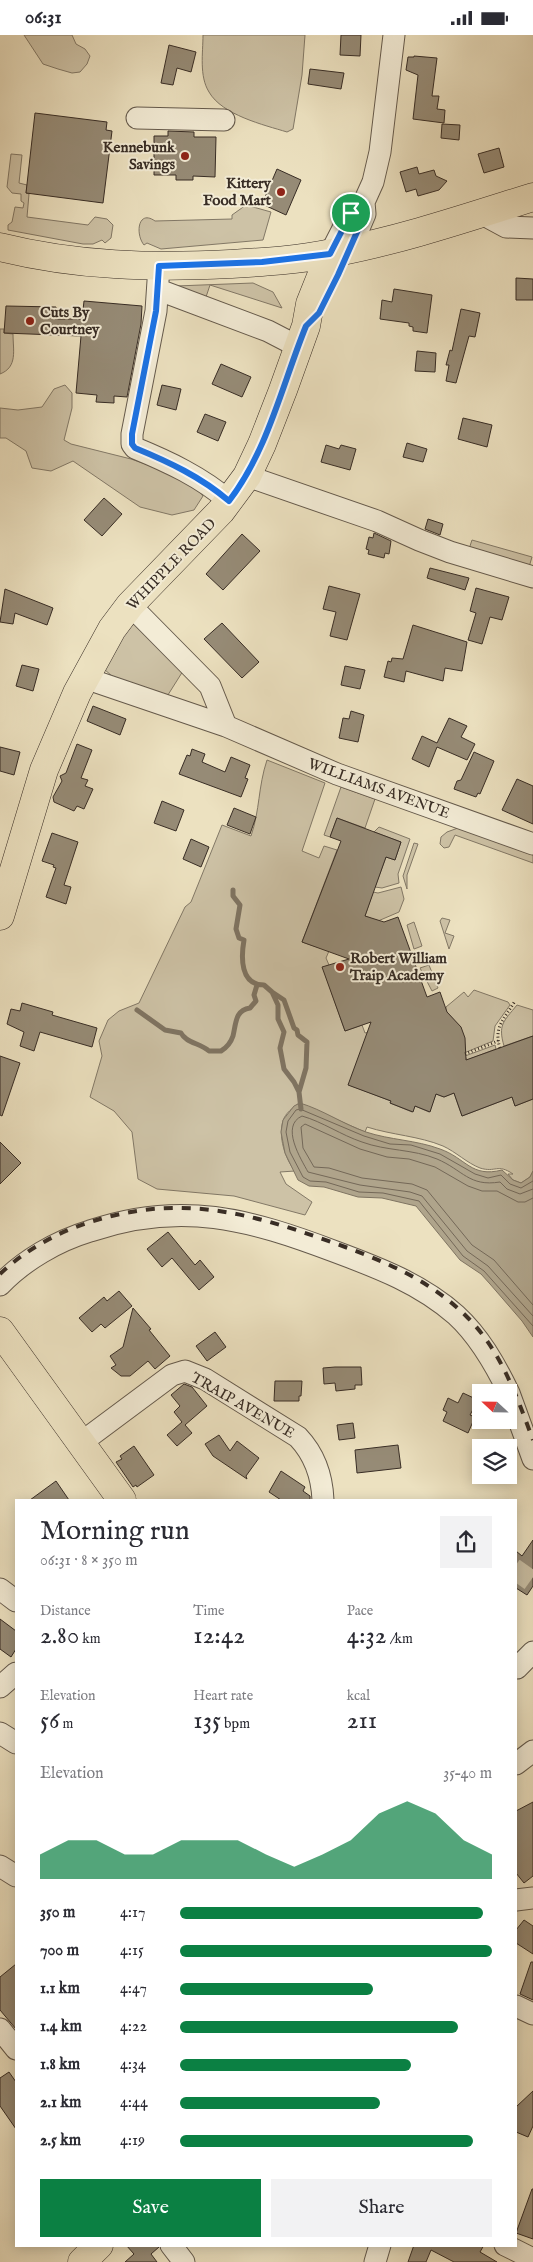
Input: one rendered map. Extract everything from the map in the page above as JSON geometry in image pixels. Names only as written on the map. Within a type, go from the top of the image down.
[{"type":"main road","points":[[0,247],[78,261],[121,265],[159,278],[340,251],[398,238],[533,197]]},
{"type":"main road","name":"WHIPPLE ROAD","points":[[0,916],[44,770],[85,678],[112,629],[130,605],[229,501],[247,476],[262,444],[302,336],[310,304],[340,251]]},
{"type":"main road","points":[[0,1331],[121,1499]]},
{"type":"main road","points":[[82,2262],[97,2247]]},
{"type":"street","points":[[340,251],[351,213],[364,202],[376,169],[384,130],[394,35]]},
{"type":"street","points":[[137,118],[224,120]]},
{"type":"street","points":[[482,214],[506,227],[533,228]]},
{"type":"street","points":[[229,501],[198,478],[169,462],[135,448],[132,444],[132,434],[159,278],[268,331],[302,336]]},
{"type":"street","points":[[247,476],[369,518],[450,551],[533,577]]},
{"type":"street","points":[[130,605],[210,686],[226,726]]},
{"type":"street","name":"WILLIAMS AVENUE","points":[[85,678],[226,726],[337,773],[533,844]]},
{"type":"street","points":[[0,1285],[31,1260],[65,1240],[124,1220],[158,1215],[191,1214],[240,1222],[307,1241],[380,1268],[420,1288],[457,1316],[476,1337],[495,1365],[504,1384]]},
{"type":"street","name":"TRAIP AVENUE","points":[[82,1442],[172,1375],[185,1371],[212,1383],[298,1437],[309,1448],[315,1461],[322,1484],[322,1499]]},
{"type":"street","points":[[518,1418],[533,1459]]},
{"type":"street","points":[[0,1589],[15,1600]]},
{"type":"street","points":[[0,1687],[15,1674]]},
{"type":"street","points":[[0,1733],[15,1742]]},
{"type":"street","points":[[517,1763],[533,1751]]},
{"type":"street","points":[[517,1900],[533,1898]]},
{"type":"street","points":[[517,2007],[533,2015]]},
{"type":"street","points":[[0,2029],[15,2048]]},
{"type":"street","points":[[173,2247],[184,2262]]},
{"type":"street","points":[[374,2262],[379,2247]]},
{"type":"street","points":[[509,2247],[533,2259]]},
{"type":"path","points":[[500,1048],[498,1041],[499,1024],[515,1001]]},
{"type":"path","points":[[465,1054],[498,1041]]},
{"type":"shaded area","points":[[24,35],[72,35],[76,44],[85,49],[90,56],[87,64],[80,72],[72,73],[43,64]]},
{"type":"shaded area","points":[[203,35],[305,35],[302,75],[293,129],[287,132],[244,118],[223,107],[215,100],[209,92],[204,79],[202,64]]},
{"type":"shaded area","points":[[11,154],[22,155],[19,183],[27,185],[26,193],[29,194],[27,217],[88,225],[95,217],[107,219],[113,225],[111,238],[105,243],[102,240],[93,244],[83,244],[8,230],[15,207],[23,208],[24,203],[21,201],[21,194],[12,193],[7,187]]},
{"type":"shaded area","points":[[246,205],[271,212],[263,240],[161,249],[147,243],[144,245],[141,240],[139,229],[142,220],[145,218],[155,221],[232,219],[232,215]]},
{"type":"shaded area","points":[[253,283],[273,292],[282,308],[210,285],[206,297],[176,286]]},
{"type":"shaded area","points":[[0,329],[4,329],[4,333],[13,334],[14,352],[10,367],[0,374]]},
{"type":"shaded area","points":[[65,385],[72,393],[72,408],[64,440],[71,444],[131,459],[192,483],[203,496],[194,510],[172,515],[140,507],[73,461],[51,471],[32,468],[26,451],[6,438],[0,438],[0,408],[18,410],[42,407],[54,389]]},
{"type":"shaded area","points":[[472,540],[532,557],[529,567],[469,549]]},
{"type":"shaded area","points":[[134,623],[183,671],[166,698],[112,676],[104,669],[116,644]]},
{"type":"shaded area","points":[[267,760],[325,783],[302,851],[319,858],[324,846],[337,850],[302,942],[329,951],[326,958],[329,965],[323,968],[345,1031],[362,1025],[365,1033],[373,1031],[366,1037],[349,1085],[391,1101],[390,1103],[412,1112],[415,1106],[429,1112],[436,1094],[444,1097],[454,1093],[462,1116],[512,1097],[515,1106],[533,1099],[533,1171],[530,1177],[521,1183],[513,1180],[508,1174],[513,1174],[508,1171],[480,1168],[443,1146],[367,1127],[365,1132],[299,1103],[283,1121],[281,1133],[283,1147],[295,1171],[280,1172],[286,1184],[312,1202],[305,1215],[234,1196],[157,1189],[138,1179],[132,1132],[114,1111],[90,1097],[102,1056],[99,1041],[108,1020],[119,1011],[139,1003],[185,907],[191,902],[222,825],[251,836]]},
{"type":"shaded area","points":[[341,787],[375,799],[365,828],[337,818],[330,837],[324,835]]},
{"type":"shaded area","points":[[379,827],[410,839],[398,874],[399,883],[382,888],[375,887],[386,857],[395,860],[401,842],[374,832]]},
{"type":"shaded area","points":[[458,828],[533,855],[533,863],[455,835],[449,847],[444,848],[440,844],[441,837],[447,832]]},
{"type":"shaded area","points":[[414,843],[418,844],[407,875],[407,889],[403,876]]},
{"type":"shaded area","points":[[401,887],[404,899],[399,912],[378,921],[365,916],[373,892],[378,893]]},
{"type":"shaded area","points":[[442,918],[450,920],[445,933],[454,936],[449,949],[440,921]]},
{"type":"shaded area","points":[[414,922],[422,946],[414,949],[407,925]]},
{"type":"shaded area","points":[[429,965],[438,988],[432,991],[420,968]]},
{"type":"shaded area","points":[[474,990],[508,1002],[510,1005],[495,1026],[493,1041],[464,1053],[464,1039],[461,1029],[446,1011],[446,1007],[464,992],[468,997]]},
{"type":"shaded area","points":[[517,1005],[533,1010],[533,1036],[504,1046],[503,1024]]},
{"type":"shaded area","points":[[495,1045],[496,1049],[467,1060],[465,1056]]},
{"type":"water","points":[[300,1103],[366,1132],[440,1149],[476,1169],[492,1172],[502,1170],[513,1180],[521,1183],[530,1177],[533,1171],[533,1337],[522,1321],[490,1284],[481,1274],[460,1260],[416,1206],[382,1198],[358,1197],[324,1187],[309,1186],[298,1180],[285,1153],[281,1132],[283,1120],[294,1106]]},
{"type":"building","points":[[341,35],[361,35],[360,56],[340,55]]},
{"type":"building","points":[[169,45],[196,52],[191,72],[177,68],[173,85],[161,83]]},
{"type":"building","points":[[408,57],[437,58],[432,96],[439,96],[437,109],[445,110],[444,123],[413,119],[418,75],[406,70]]},
{"type":"building","points":[[310,69],[344,73],[341,89],[308,84]]},
{"type":"building","points":[[35,113],[107,122],[106,130],[112,131],[103,203],[26,193]]},
{"type":"building","points":[[442,124],[460,125],[459,140],[441,138]]},
{"type":"building","name":"Kennebunk Savings","points":[[168,131],[194,132],[194,137],[216,137],[215,177],[193,176],[193,180],[176,180],[176,175],[154,175],[154,136],[168,136]]},
{"type":"building","points":[[499,148],[504,167],[484,173],[478,154]]},
{"type":"building","points":[[417,167],[419,174],[434,170],[436,176],[447,181],[439,190],[418,196],[416,189],[406,192],[400,172]]},
{"type":"building","name":"Kittery Food Mart","points":[[277,169],[301,180],[286,215],[262,204]]},
{"type":"building","points":[[516,278],[533,279],[533,300],[516,300]]},
{"type":"building","points":[[394,289],[432,295],[427,333],[413,331],[413,327],[409,326],[409,323],[380,319],[382,300],[392,302]]},
{"type":"building","points":[[84,301],[142,306],[141,324],[127,397],[114,396],[114,403],[96,402],[97,395],[76,393],[81,336],[4,333],[6,306],[56,307],[55,319],[82,319]]},
{"type":"building","points":[[461,309],[480,313],[475,337],[469,336],[456,383],[446,381],[449,365],[446,365],[450,350],[452,351]]},
{"type":"building","points":[[417,351],[436,353],[435,372],[415,371]]},
{"type":"building","points":[[221,364],[251,377],[242,397],[212,384]]},
{"type":"building","points":[[162,385],[181,389],[176,410],[157,405]]},
{"type":"building","points":[[205,414],[226,422],[218,441],[197,432]]},
{"type":"building","points":[[463,418],[492,425],[487,447],[458,439]]},
{"type":"building","points":[[407,443],[427,449],[423,462],[403,457]]},
{"type":"building","points":[[326,445],[339,449],[341,445],[356,449],[350,470],[321,462]]},
{"type":"building","points":[[104,498],[122,514],[102,536],[84,520]]},
{"type":"building","points":[[428,519],[443,524],[440,535],[425,529]]},
{"type":"building","points":[[374,533],[391,541],[389,554],[385,553],[384,558],[368,554],[369,550],[366,549],[369,537],[373,538]]},
{"type":"building","points":[[242,534],[260,551],[223,590],[206,574]]},
{"type":"building","points":[[430,568],[469,578],[465,590],[427,578]]},
{"type":"building","points":[[329,586],[360,594],[347,640],[330,636],[336,612],[323,609]]},
{"type":"building","points":[[476,588],[509,597],[502,620],[490,617],[482,644],[468,640],[476,613],[470,611]]},
{"type":"building","points":[[5,589],[53,608],[47,625],[15,613],[13,624],[0,622]]},
{"type":"building","points":[[222,623],[259,662],[242,678],[204,639]]},
{"type":"building","points":[[413,625],[467,642],[462,671],[445,668],[443,681],[406,671],[404,682],[384,677],[388,661],[391,662],[392,658],[403,659]]},
{"type":"building","points":[[22,665],[39,669],[33,691],[16,686]]},
{"type":"building","points":[[345,666],[365,670],[360,689],[341,685]]},
{"type":"building","points":[[93,706],[126,719],[120,735],[87,721]]},
{"type":"building","points":[[351,711],[364,715],[358,742],[339,738],[343,718],[349,719]]},
{"type":"building","points":[[449,718],[467,726],[461,737],[475,744],[467,760],[437,747],[429,767],[412,759],[422,736],[437,743]]},
{"type":"building","points":[[77,744],[92,750],[81,778],[88,780],[85,786],[93,789],[84,809],[77,806],[74,811],[54,802],[53,797],[62,781],[60,776],[66,773]]},
{"type":"building","points":[[0,747],[20,752],[14,775],[0,771]]},
{"type":"building","points":[[192,749],[205,754],[202,762],[225,772],[231,757],[250,765],[245,778],[248,779],[241,797],[179,774],[187,755],[190,756]]},
{"type":"building","points":[[474,752],[494,761],[480,794],[478,793],[476,797],[454,789],[457,781],[461,780]]},
{"type":"building","points":[[517,779],[533,786],[533,824],[502,810]]},
{"type":"building","points":[[162,801],[184,810],[176,831],[154,823]]},
{"type":"building","points":[[234,808],[256,817],[250,834],[227,825]]},
{"type":"building","points":[[337,818],[401,842],[395,860],[386,857],[365,916],[384,922],[398,917],[427,997],[440,992],[447,1012],[461,1027],[465,1038],[466,1060],[533,1036],[533,1099],[515,1106],[512,1097],[462,1116],[454,1093],[444,1097],[436,1094],[430,1112],[415,1106],[413,1112],[390,1103],[391,1101],[348,1085],[371,1022],[345,1031],[322,967],[349,959],[302,942],[341,841],[330,837]]},
{"type":"building","points":[[52,833],[78,842],[64,885],[71,887],[66,904],[46,897],[56,868],[53,867],[54,865],[42,861]]},
{"type":"building","points":[[191,839],[209,847],[201,867],[183,859]]},
{"type":"building","points":[[22,1003],[53,1012],[52,1015],[97,1028],[92,1047],[40,1032],[34,1051],[20,1046],[24,1032],[7,1024],[11,1009],[20,1011]]},
{"type":"building","points":[[0,1056],[20,1063],[2,1116],[0,1115]]},
{"type":"building","points":[[0,1142],[21,1163],[0,1184]]},
{"type":"building","points":[[168,1232],[195,1265],[200,1260],[214,1277],[199,1290],[172,1258],[162,1267],[147,1249]]},
{"type":"building","points":[[119,1291],[132,1306],[105,1328],[101,1324],[92,1332],[79,1318],[104,1297],[107,1301]]},
{"type":"building","points":[[133,1308],[170,1356],[155,1369],[148,1361],[130,1376],[121,1376],[111,1368],[116,1365],[110,1356],[123,1347]]},
{"type":"building","points":[[215,1332],[226,1347],[207,1361],[196,1346]]},
{"type":"building","points":[[361,1367],[362,1385],[355,1385],[355,1389],[336,1391],[335,1383],[324,1384],[323,1368]]},
{"type":"building","points":[[275,1381],[302,1381],[299,1401],[274,1401]]},
{"type":"building","points":[[184,1384],[192,1387],[207,1406],[185,1425],[192,1433],[177,1446],[167,1435],[182,1422],[174,1412],[180,1406],[171,1395]]},
{"type":"building","points":[[463,1393],[472,1397],[472,1411],[470,1415],[472,1416],[472,1424],[468,1433],[443,1421],[447,1412],[443,1410],[448,1398],[458,1403]]},
{"type":"building","points":[[353,1423],[355,1438],[339,1440],[337,1425]]},
{"type":"building","points":[[219,1435],[230,1451],[237,1441],[259,1458],[246,1476],[247,1479],[213,1456],[205,1444]]},
{"type":"building","points":[[398,1445],[401,1468],[357,1473],[355,1450]]},
{"type":"building","points":[[134,1446],[154,1475],[137,1487],[136,1485],[133,1487],[116,1462],[122,1459],[120,1456]]},
{"type":"building","points":[[281,1471],[305,1487],[303,1491],[310,1496],[310,1499],[280,1499],[269,1492]]},
{"type":"building","points":[[56,1481],[68,1499],[31,1499]]},
{"type":"building","points":[[533,1540],[533,1586],[527,1595],[517,1589],[517,1552],[522,1556]]},
{"type":"building","points":[[0,1619],[15,1630],[15,1651],[11,1657],[0,1649]]},
{"type":"building","points":[[533,1802],[533,1876],[524,1883],[517,1874],[517,1810]]},
{"type":"building","points":[[524,1920],[533,1926],[533,1954],[517,1944],[517,1929]]},
{"type":"building","points":[[531,1962],[533,1962],[533,2000],[520,1994]]},
{"type":"building","points":[[15,1965],[15,2028],[0,2010],[0,1977]]},
{"type":"building","points":[[9,2072],[15,2081],[15,2128],[0,2106],[0,2078]]},
{"type":"building","points":[[533,2091],[533,2126],[528,2137],[517,2132],[517,2106]]},
{"type":"building","points":[[533,2189],[533,2239],[517,2233]]},
{"type":"building","points":[[128,2247],[159,2247],[151,2254],[157,2262],[125,2262],[134,2254]]},
{"type":"building","points":[[413,2247],[483,2247],[480,2252],[497,2262],[454,2262],[431,2250],[426,2262],[408,2262]]},
{"type":"waterway","points":[[233,890],[233,896],[240,905],[236,929],[239,938],[244,940],[242,954],[244,969],[250,980],[256,984],[264,985],[272,992],[278,1005],[278,1019],[284,1032],[280,1048],[284,1069],[299,1092],[301,1109]]},
{"type":"waterway","points":[[137,1010],[165,1030],[181,1033],[186,1039],[209,1051],[221,1051],[232,1038],[241,1012],[250,1008],[256,1001],[254,995],[257,985]]},
{"type":"waterway","points":[[272,992],[284,1000],[294,1028],[297,1030],[298,1035],[307,1042],[306,1068],[299,1092]]},
{"type":"tunnel","points":[[517,1582],[533,1559]]},
{"type":"railway","points":[[0,1274],[30,1250],[64,1232],[87,1223],[120,1214],[152,1209],[212,1210],[242,1215],[302,1232],[388,1264],[422,1282],[454,1305],[480,1331],[499,1360],[514,1391],[533,1440]]},
{"type":"place","name":"Kennebunk Savings","points":[[185,156]]},
{"type":"place","name":"Kittery Food Mart","points":[[281,192]]},
{"type":"place","name":"Cuts By Courtney","points":[[30,321]]},
{"type":"place","name":"Robert William Traip Academy","points":[[340,967]]},
{"type":"route","points":[[364,202],[365,214],[338,275],[319,313],[306,326],[297,346],[283,390],[262,444],[247,476],[229,501],[198,478],[169,462],[135,448],[132,444],[132,434],[156,311],[159,290],[159,266],[262,262],[330,254],[351,213],[364,202]]}]
